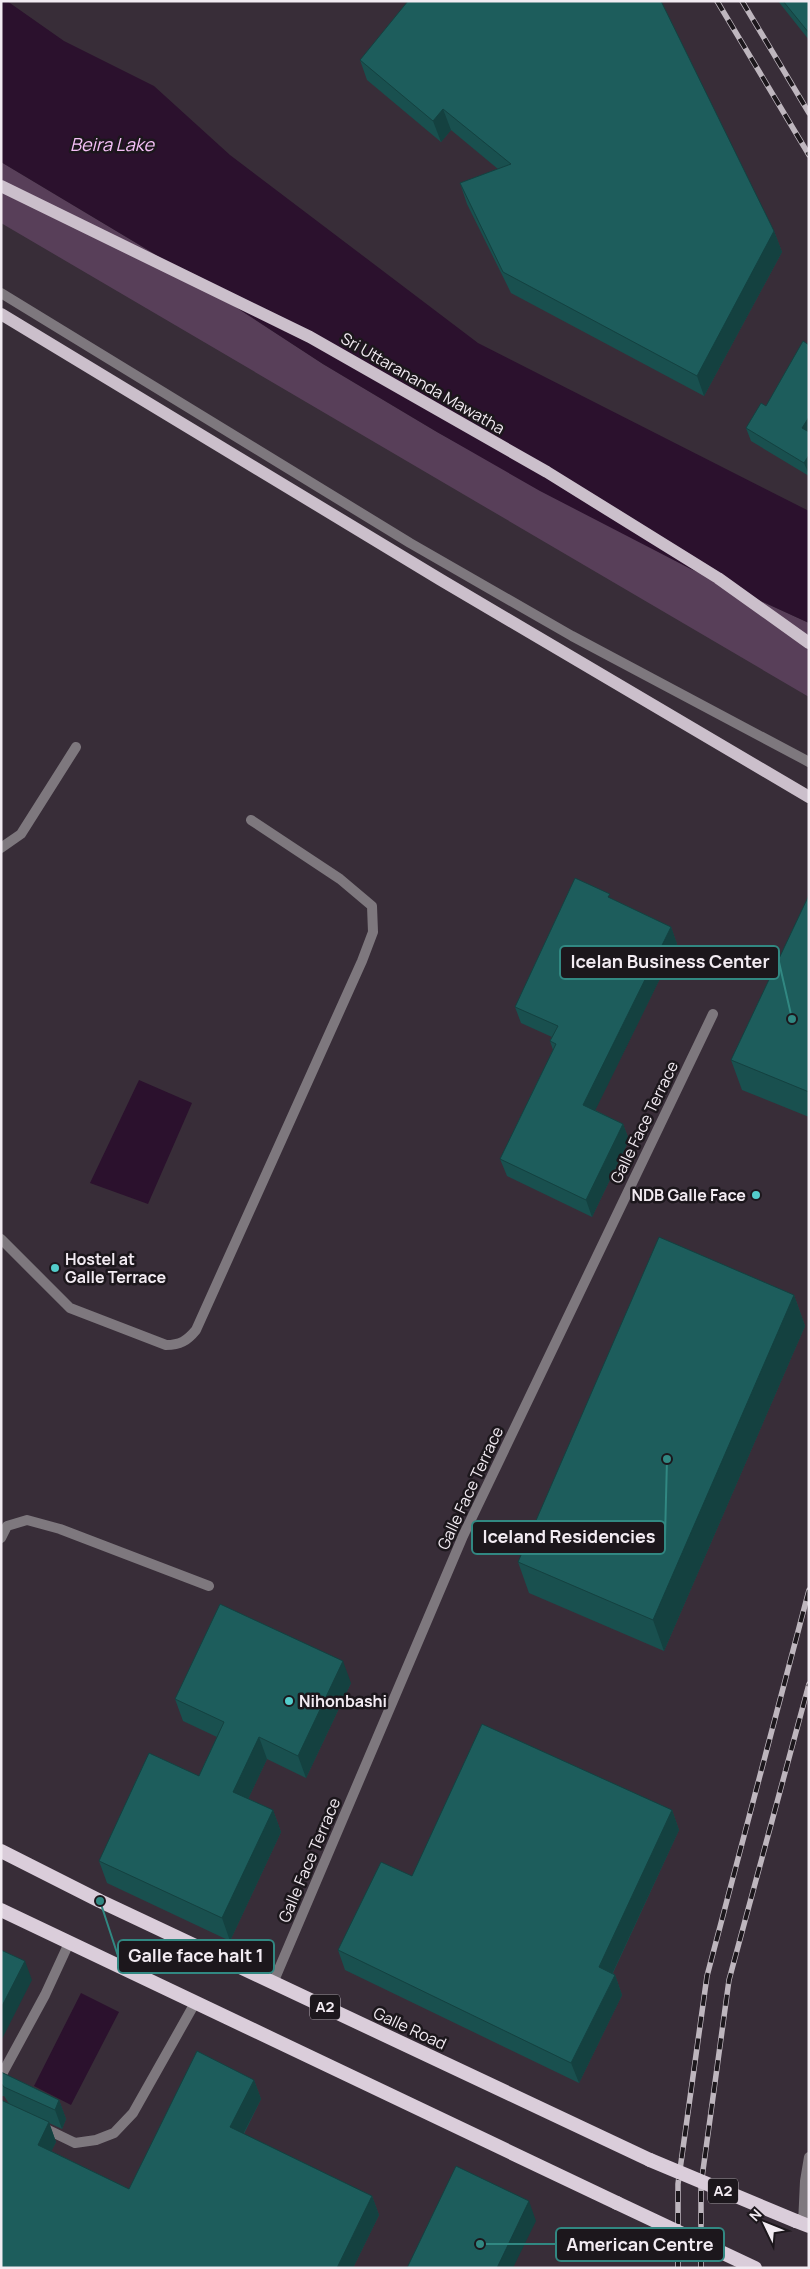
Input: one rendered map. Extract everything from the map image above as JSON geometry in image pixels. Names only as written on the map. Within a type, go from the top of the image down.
[{"type":"highway","name":"Galle Road","points":[[1,1851],[273,1983],[650,2160],[803,2224]]},
{"type":"highway","points":[[1,1910],[755,2268]]},
{"type":"main road","name":"Sri Uttarananda Mawatha","points":[[1,186],[318,342],[547,472],[718,578],[809,643]]},
{"type":"main road","points":[[1,314],[433,575],[809,797]]},
{"type":"street","points":[[1,293],[410,543],[572,636],[809,762]]},
{"type":"street","points":[[1,848],[20,834],[76,747]]},
{"type":"street","points":[[1,1239],[70,1308],[166,1345],[183,1343],[196,1330],[362,961],[373,932],[372,906],[340,879],[251,820]]},
{"type":"street","name":"Galle Face Terrace","points":[[273,1983],[463,1536],[713,1014]]},
{"type":"street","points":[[1,1538],[7,1526],[27,1520],[60,1528],[210,1586]]},
{"type":"street","points":[[1,2076],[45,1994],[68,1942]]},
{"type":"street","points":[[32,2123],[75,2143],[96,2140],[114,2133],[133,2113],[195,2003]]},
{"type":"street","points":[[803,2224],[805,2180],[809,2157]]},
{"type":"shaded area","points":[[1,162],[153,253],[323,364],[437,432],[689,568],[809,623],[809,697],[1,223]]},
{"type":"water","name":"Beira Lake","points":[[1,1],[7,1],[64,41],[154,86],[230,155],[478,343],[809,511],[809,623],[689,568],[540,491],[323,364],[153,253],[1,162]]},
{"type":"water","points":[[139,1080],[192,1103],[148,1204],[90,1183]]},
{"type":"water","points":[[81,1993],[119,2012],[71,2105],[34,2086]]},
{"type":"building","points":[[408,1],[661,1],[774,231],[697,376],[503,272],[460,183],[511,164],[443,109],[433,121],[360,60]]},
{"type":"building","points":[[783,1],[809,1],[809,33]]},
{"type":"building","points":[[803,341],[809,345],[809,417],[802,428],[809,432],[809,455],[804,463],[746,428],[761,403],[766,406]]},
{"type":"building","points":[[575,878],[610,894],[608,897],[671,927],[583,1105],[623,1124],[586,1200],[500,1159],[556,1044],[550,1041],[558,1026],[515,1007]]},
{"type":"building","points":[[809,895],[809,1092],[731,1060]]},
{"type":"building","points":[[659,1237],[794,1295],[653,1620],[518,1562]]},
{"type":"building","points":[[220,1604],[343,1661],[298,1756],[259,1737],[233,1792],[273,1810],[222,1918],[99,1861],[149,1753],[199,1776],[224,1722],[175,1699]]},
{"type":"building","points":[[482,1724],[672,1810],[599,1967],[615,1975],[571,2063],[338,1950],[381,1862],[412,1876]]},
{"type":"building","points":[[1,1950],[25,1961],[1,2008]]},
{"type":"building","points":[[197,2051],[254,2080],[230,2127],[372,2196],[337,2268],[1,2268],[1,2100],[49,2122],[38,2145],[129,2189]]},
{"type":"building","points":[[1,2072],[59,2100],[55,2110],[4,2087],[1,2083]]},
{"type":"building","points":[[456,2166],[529,2201],[497,2268],[407,2268]]},
{"type":"railway","points":[[717,1],[809,155]]},
{"type":"railway","points":[[742,1],[809,113]]},
{"type":"railway","points":[[678,2268],[678,2184],[707,1976],[809,1590]]},
{"type":"railway","points":[[701,2268],[701,2185],[729,1980],[809,1684]]},
{"type":"place","name":"Icelan Business Center","points":[[792,1019]]},
{"type":"place","name":"NDB Galle Face","points":[[756,1195]]},
{"type":"place","name":"Hostel at Galle Terrace","points":[[55,1268]]},
{"type":"place","name":"Iceland Residencies","points":[[667,1459]]},
{"type":"place","name":"Nihonbashi","points":[[289,1701]]},
{"type":"place","name":"Galle face halt 1","points":[[100,1901]]},
{"type":"place","name":"American Centre","points":[[480,2244]]}]
